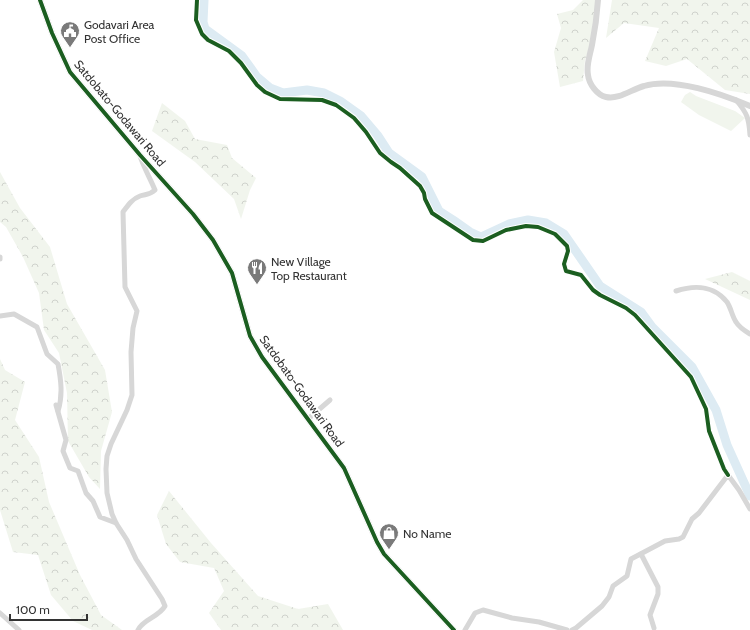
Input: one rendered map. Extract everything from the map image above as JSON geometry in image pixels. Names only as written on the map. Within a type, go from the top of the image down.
[{"type":"street","name":"Satdobato-Godawari Road","points":[[40,0],[52,33],[70,72],[140,155],[193,214],[213,240],[232,273],[250,336],[262,357],[344,468],[377,542],[384,554],[454,630]]},
{"type":"street","points":[[196,0],[196,20],[202,34],[208,40],[229,51],[241,63],[257,85],[265,92],[280,99],[322,100],[336,105],[354,118],[366,132],[380,153],[420,186],[432,213],[473,240],[483,242],[506,230],[526,226],[538,226],[555,234],[567,246],[568,251],[564,264],[566,271],[581,275],[593,290],[626,308],[635,315],[691,377],[706,409],[709,431],[724,469],[750,509]]},
{"type":"street","points":[[598,0],[596,26],[588,76],[592,86],[600,94],[609,98],[644,86],[675,84],[694,87],[750,106]]},
{"type":"street","points":[[735,100],[744,110],[749,119],[750,134]]},
{"type":"street","points":[[138,630],[141,625],[162,612],[165,606],[136,559],[112,514],[107,493],[106,469],[107,456],[111,444],[127,410],[132,395],[131,352],[133,328],[137,311],[125,287],[123,212],[131,201],[140,196],[152,193],[155,190],[143,167],[140,155]]},
{"type":"street","points":[[676,291],[687,288],[702,287],[716,293],[727,303],[736,323],[750,334]]},
{"type":"street","points":[[0,316],[14,314],[37,327],[47,354],[58,364],[62,394],[58,412]]},
{"type":"street","points":[[308,419],[330,400]]},
{"type":"street","points":[[56,404],[66,440],[63,451],[70,468],[78,471],[86,493],[93,501],[100,517],[116,523]]},
{"type":"street","points":[[572,630],[602,606],[609,596],[613,586],[627,576],[631,558],[665,541],[683,537],[692,519],[699,513],[728,476]]},
{"type":"street","points":[[641,554],[658,587],[658,594],[650,615],[654,628]]},
{"type":"street","points":[[465,630],[475,613],[479,610],[512,618],[539,622],[566,630]]},
{"type":"street","points":[[0,613],[19,630]]},
{"type":"green space","points":[[583,0],[595,0],[595,31],[585,60],[583,81],[560,87],[554,52],[561,28],[557,14],[573,10]]},
{"type":"green space","points":[[612,0],[750,0],[750,94],[725,90],[687,59],[666,66],[645,61],[659,28],[624,23],[606,38]]},
{"type":"green space","points":[[690,92],[696,96],[735,111],[745,118],[731,131],[699,115],[681,102],[685,95]]},
{"type":"green space","points":[[162,103],[185,121],[195,139],[227,145],[232,158],[256,178],[250,190],[241,219],[234,199],[195,162],[152,131]]},
{"type":"green space","points":[[0,172],[20,208],[50,247],[67,304],[105,370],[112,412],[101,451],[100,489],[89,477],[68,441],[67,393],[59,353],[44,330],[39,293],[23,257],[6,227],[0,222]]},
{"type":"green space","points":[[732,272],[750,281],[750,300],[705,279]]},
{"type":"green space","points":[[0,359],[5,370],[25,382],[15,420],[39,457],[49,502],[80,575],[101,615],[122,630],[92,630],[73,621],[51,595],[38,555],[13,552],[0,510]]},
{"type":"green space","points":[[169,491],[211,543],[258,596],[298,609],[328,604],[343,630],[221,630],[209,613],[224,591],[214,568],[180,562],[166,544],[157,515]]},
{"type":"waterway","points":[[204,0],[203,22],[205,29],[242,56],[257,77],[270,88],[283,93],[307,90],[324,93],[340,101],[361,116],[378,136],[389,153],[422,177],[439,211],[470,232],[481,237],[509,224],[528,220],[546,223],[564,234],[600,286],[641,312],[652,327],[692,367],[716,410],[727,445],[750,496]]},
{"type":"cycle path","points":[[40,0],[52,33],[70,72],[140,155],[193,214],[213,240],[232,273],[250,336],[262,357],[344,468],[377,542],[384,554],[454,630]]},
{"type":"cycle path","points":[[197,0],[196,20],[202,34],[208,40],[229,51],[241,63],[257,85],[265,92],[280,99],[322,100],[336,105],[354,118],[366,132],[380,153],[420,186],[432,213],[473,240],[483,241],[506,230],[526,226],[538,227],[555,234],[567,246],[568,251],[564,264],[566,271],[581,275],[593,290],[626,308],[635,315],[691,377],[706,409],[709,431],[724,469],[728,475]]},
{"type":"place","name":"Godavari Area Post Office","points":[[70,48]]},
{"type":"place","name":"New Village Top Restaurant","points":[[257,285]]},
{"type":"place","name":"No Name","points":[[389,550]]}]
